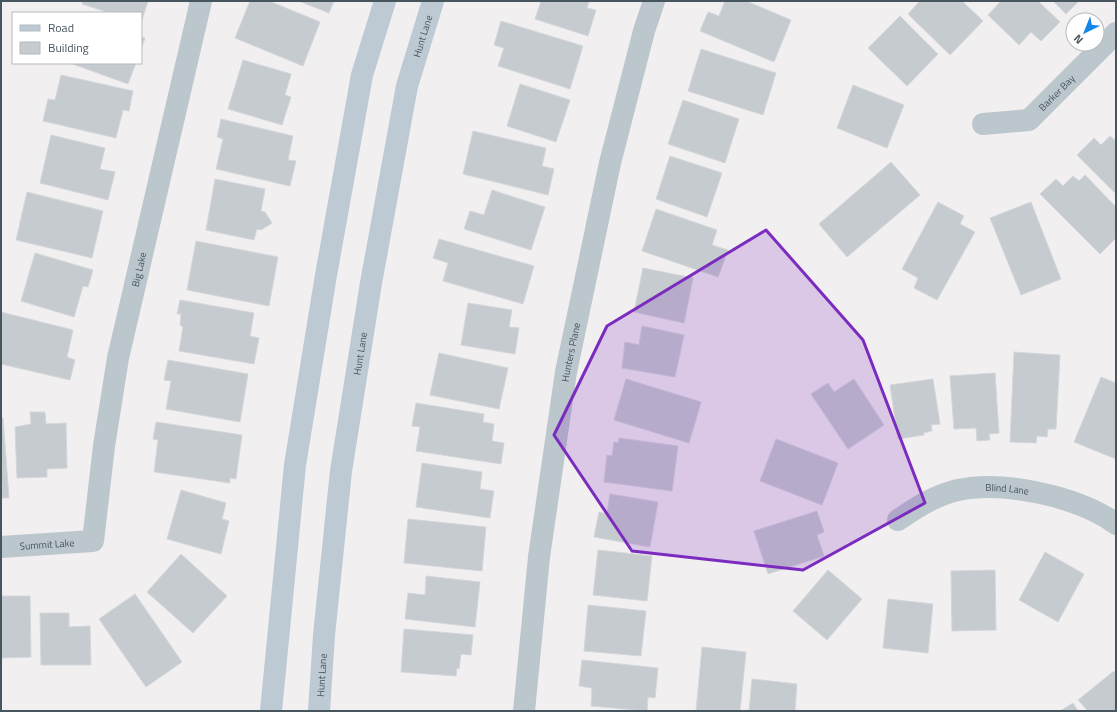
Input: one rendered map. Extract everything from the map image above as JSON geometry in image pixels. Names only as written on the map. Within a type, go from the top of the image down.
[{"type":"main road","points":[[271,711],[297,450],[326,275],[362,75],[384,1]]},
{"type":"main road","name":"Hunt Lane","points":[[319,711],[325,627],[342,463],[371,283],[407,86],[433,1]]},
{"type":"street","name":"Big Lake","points":[[93,541],[104,446],[118,358],[201,1]]},
{"type":"street","name":"Hunters Plane","points":[[524,711],[539,557],[566,372],[610,164],[644,31],[654,1]]},
{"type":"street","name":"Barker Bay","points":[[983,124],[1029,120],[1116,33]]},
{"type":"street","name":"Blind Lane","points":[[898,520],[924,503],[958,490],[996,486],[1034,491],[1066,500],[1104,515],[1116,524]]},
{"type":"street","name":"Summit Lake","points":[[1,546],[93,541]]},
{"type":"highlighted area","points":[[766,230],[863,340],[925,503],[803,570],[632,551],[554,435],[607,326]]},
{"type":"building","points":[[83,1],[148,1],[142,20],[142,12],[107,12],[82,4]]},
{"type":"building","points":[[250,1],[269,1],[320,22],[303,66],[235,38]]},
{"type":"building","points":[[299,1],[334,1],[329,13]]},
{"type":"building","points":[[541,1],[589,1],[587,8],[596,10],[588,36],[535,19]]},
{"type":"building","points":[[725,1],[746,1],[791,20],[774,62],[700,31],[708,12],[719,16]]},
{"type":"building","points":[[920,1],[962,1],[983,21],[950,55],[908,14]]},
{"type":"building","points":[[1001,1],[1038,1],[1060,22],[1041,41],[1031,32],[1019,45],[988,15]]},
{"type":"building","points":[[1053,1],[1079,1],[1068,12],[1065,13]]},
{"type":"building","points":[[900,16],[938,54],[907,86],[868,48]]},
{"type":"building","points":[[501,21],[583,46],[570,89],[498,66],[504,48],[494,45]]},
{"type":"building","points":[[142,37],[145,38],[142,46]]},
{"type":"building","points":[[701,49],[776,73],[763,115],[688,91]]},
{"type":"building","points":[[243,60],[291,74],[285,95],[291,97],[282,125],[228,109]]},
{"type":"building","points":[[73,64],[136,64],[128,84]]},
{"type":"building","points":[[61,75],[133,91],[129,111],[123,110],[116,138],[43,121],[48,99],[55,100]]},
{"type":"building","points":[[520,84],[570,100],[556,142],[507,126]]},
{"type":"building","points":[[853,85],[904,105],[887,148],[837,128]]},
{"type":"building","points":[[683,100],[739,119],[725,163],[668,144]]},
{"type":"building","points":[[221,119],[293,136],[288,160],[296,161],[290,186],[216,169],[223,139],[217,137]]},
{"type":"building","points":[[473,131],[546,148],[542,166],[554,169],[548,195],[463,174]]},
{"type":"building","points":[[51,135],[105,148],[100,169],[115,172],[108,200],[40,183]]},
{"type":"building","points":[[1110,136],[1116,141],[1116,194],[1077,155],[1094,138],[1101,145]]},
{"type":"building","points":[[670,156],[722,173],[707,217],[656,199]]},
{"type":"building","points":[[891,162],[920,195],[847,257],[819,224]]},
{"type":"building","points":[[1085,175],[1116,207],[1116,238],[1100,254],[1040,194],[1056,179],[1063,186],[1073,176],[1079,181]]},
{"type":"building","points":[[215,179],[265,189],[261,211],[265,212],[272,223],[261,230],[257,229],[254,240],[206,230]]},
{"type":"building","points":[[492,190],[545,207],[531,250],[464,229],[470,211],[484,215]]},
{"type":"building","points":[[27,192],[103,211],[92,258],[16,240]]},
{"type":"building","points":[[938,202],[964,216],[960,224],[975,232],[937,300],[914,288],[918,278],[902,269]]},
{"type":"building","points":[[1031,202],[1061,279],[1021,295],[990,218]]},
{"type":"building","points":[[656,209],[717,230],[712,245],[728,250],[718,277],[642,251]]},
{"type":"building","points":[[439,239],[534,266],[523,304],[443,281],[448,263],[433,258]]},
{"type":"building","points":[[196,241],[278,257],[269,306],[187,290]]},
{"type":"building","points":[[35,253],[93,270],[88,287],[83,286],[74,317],[21,301]]},
{"type":"building","points":[[643,268],[693,278],[684,323],[634,312]]},
{"type":"building","points":[[180,300],[254,313],[250,336],[259,338],[254,364],[179,351],[183,327],[180,325],[181,314],[177,314]]},
{"type":"building","points":[[468,303],[512,310],[509,327],[519,328],[515,354],[461,345]]},
{"type":"building","points":[[1,312],[73,330],[67,357],[75,360],[70,380],[1,364]]},
{"type":"building","points":[[642,326],[684,335],[675,377],[622,368],[625,342],[639,345]]},
{"type":"building","points":[[1014,352],[1060,355],[1056,429],[1048,429],[1047,437],[1037,436],[1036,443],[1010,442]]},
{"type":"building","points":[[439,353],[508,368],[499,409],[430,395]]},
{"type":"building","points":[[168,360],[248,374],[240,422],[166,409],[171,381],[164,380]]},
{"type":"building","points":[[995,373],[999,433],[989,434],[990,440],[977,441],[976,428],[954,429],[950,376]]},
{"type":"building","points":[[1101,377],[1116,383],[1116,459],[1074,442]]},
{"type":"building","points":[[626,379],[701,402],[689,443],[614,420]]},
{"type":"building","points":[[854,379],[884,425],[848,449],[811,394],[828,383],[834,392]]},
{"type":"building","points":[[933,379],[940,424],[931,425],[932,431],[923,433],[924,435],[898,439],[890,385]]},
{"type":"building","points":[[416,403],[484,414],[483,422],[494,424],[492,441],[504,443],[501,464],[416,451],[420,427],[412,426]]},
{"type":"building","points":[[30,412],[45,412],[46,424],[66,423],[67,468],[47,469],[47,477],[17,478],[15,427],[31,424]]},
{"type":"building","points":[[1,418],[3,418],[9,498],[1,498]]},
{"type":"building","points":[[156,422],[242,435],[236,479],[230,478],[230,483],[154,472],[158,440],[153,439]]},
{"type":"building","points":[[619,438],[678,446],[672,491],[604,482],[607,455],[612,456],[614,442],[618,443]]},
{"type":"building","points":[[776,439],[838,463],[822,505],[760,481]]},
{"type":"building","points":[[422,463],[482,472],[480,489],[494,491],[490,518],[416,507]]},
{"type":"building","points":[[181,490],[226,503],[222,519],[229,521],[221,554],[167,539]]},
{"type":"building","points":[[610,494],[658,502],[650,547],[594,537],[599,512],[607,514]]},
{"type":"building","points":[[817,511],[824,532],[817,535],[824,556],[768,574],[754,531]]},
{"type":"building","points":[[408,519],[486,527],[482,571],[404,563]]},
{"type":"building","points":[[598,550],[652,556],[647,601],[593,595]]},
{"type":"building","points":[[1045,552],[1084,574],[1058,622],[1019,600]]},
{"type":"building","points":[[181,554],[227,596],[193,633],[147,592]]},
{"type":"building","points":[[828,570],[862,599],[827,640],[793,611]]},
{"type":"building","points":[[995,570],[996,630],[952,631],[951,571]]},
{"type":"building","points":[[426,576],[480,582],[475,627],[405,619],[408,593],[425,595]]},
{"type":"building","points":[[135,594],[182,662],[146,687],[99,619]]},
{"type":"building","points":[[1,596],[30,596],[31,657],[1,658]]},
{"type":"building","points":[[888,599],[933,604],[928,653],[883,648]]},
{"type":"building","points":[[588,605],[646,611],[641,656],[584,651]]},
{"type":"building","points":[[40,613],[69,613],[69,627],[90,626],[91,665],[41,665]]},
{"type":"building","points":[[404,629],[473,635],[471,655],[461,654],[459,669],[457,668],[456,676],[401,672]]},
{"type":"building","points":[[702,647],[746,652],[740,711],[696,711]]},
{"type":"building","points":[[582,660],[658,668],[655,698],[648,697],[647,711],[591,706],[592,688],[579,686]]},
{"type":"building","points":[[1114,671],[1116,674],[1116,711],[1088,711],[1078,700]]},
{"type":"building","points":[[752,679],[797,684],[795,711],[749,711]]},
{"type":"building","points":[[1073,703],[1078,711],[1060,711]]}]
